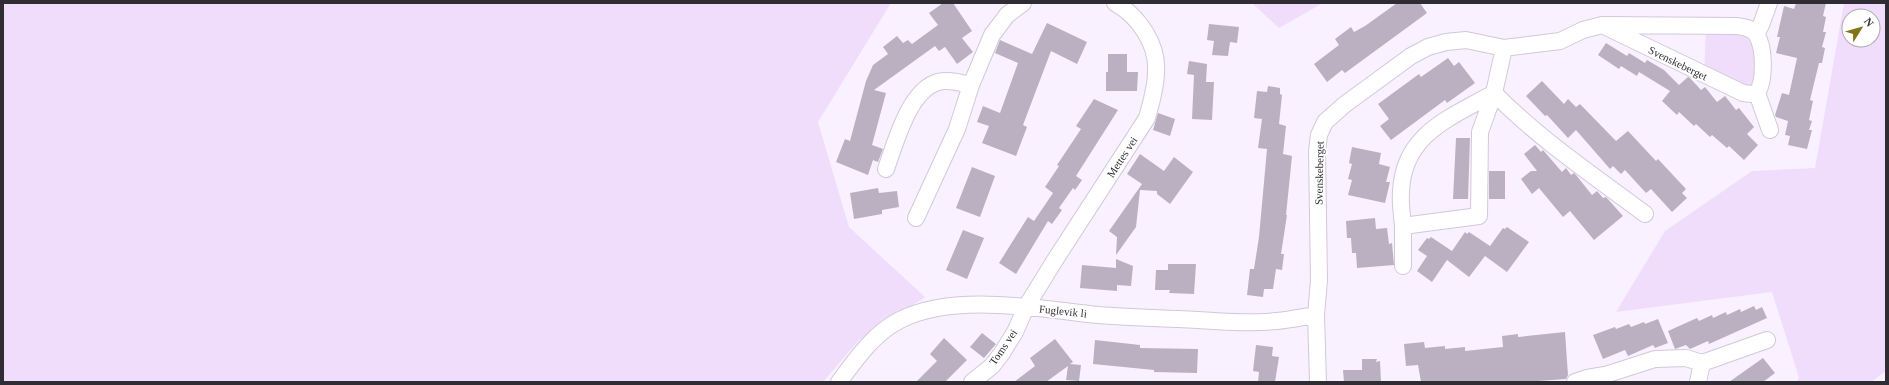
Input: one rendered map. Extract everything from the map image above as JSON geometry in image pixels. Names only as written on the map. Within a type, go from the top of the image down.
[{"type":"street","points":[[916,218],[957,128],[971,85],[992,35],[1007,15],[1023,3]]},
{"type":"street","name":"Mettes vei","points":[[1026,307],[1147,118],[1154,94],[1156,78],[1154,52],[1137,21],[1115,3]]},
{"type":"street","points":[[1769,3],[1756,34],[1761,47],[1762,80],[1757,93],[1770,130]]},
{"type":"street","name":"Svenskeberget","points":[[1602,25],[1743,93],[1757,93]]},
{"type":"street","name":"Svenskeberget","points":[[1318,382],[1316,315],[1319,280],[1317,151],[1319,135],[1325,122],[1344,105],[1411,56],[1428,47],[1446,42],[1466,40],[1504,48],[1560,41],[1583,30],[1602,25],[1737,26],[1749,28],[1756,34]]},
{"type":"street","points":[[1403,226],[1479,216],[1480,132],[1494,93],[1504,48]]},
{"type":"street","points":[[886,169],[912,106],[926,88],[937,82],[949,80],[971,85]]},
{"type":"street","points":[[1494,93],[1511,111],[1552,144],[1645,214]]},
{"type":"street","points":[[1403,266],[1403,226],[1400,193],[1404,171],[1412,150],[1425,135],[1443,122],[1494,93]]},
{"type":"street","name":"Fuglevik li","points":[[839,382],[860,355],[883,330],[901,319],[937,308],[973,305],[1026,307],[1098,315],[1228,322],[1277,321],[1316,315]]},
{"type":"street","name":"Toms vei","points":[[972,382],[992,366],[1002,353],[1015,332],[1026,307]]},
{"type":"street","points":[[1575,382],[1587,378],[1605,379],[1655,359],[1686,358],[1702,363],[1767,340]]},
{"type":"street","points":[[1698,382],[1702,363]]},
{"type":"shaded area","points":[[3,3],[891,3],[818,122],[849,227],[925,297],[859,340],[823,382],[3,382]]},
{"type":"shaded area","points":[[1252,3],[1323,3],[1279,28]]},
{"type":"shaded area","points":[[1844,3],[1886,3],[1886,371],[1871,382],[1796,382],[1799,378],[1772,292],[1616,312],[1665,231],[1752,171],[1815,168],[1841,20],[1841,48],[1881,48],[1881,8],[1843,8]]},
{"type":"shaded area","points":[[1706,25],[1756,34],[1757,93],[1704,76]]},
{"type":"building","points":[[943,3],[953,3],[972,31],[962,38],[973,52],[957,64],[945,47],[939,51],[935,46],[874,90],[886,93],[872,145],[883,149],[878,162],[873,160],[868,175],[836,162],[845,139],[850,141],[866,81],[873,65],[888,54],[883,47],[897,36],[903,43],[908,40],[912,44],[938,25],[929,13]]},
{"type":"building","points":[[1397,3],[1420,3],[1427,13],[1345,73],[1342,70],[1327,82],[1314,64],[1339,45],[1335,39],[1351,27],[1354,32],[1365,26]]},
{"type":"building","points":[[1796,3],[1826,3],[1823,16],[1826,17],[1823,32],[1826,32],[1822,47],[1825,48],[1822,63],[1819,63],[1810,100],[1813,101],[1809,120],[1812,121],[1809,130],[1812,130],[1807,149],[1788,145],[1790,136],[1785,135],[1788,121],[1776,117],[1775,115],[1782,93],[1789,95],[1797,58],[1776,53],[1780,37],[1777,37],[1784,6],[1794,9]]},
{"type":"building","points":[[1047,23],[1087,42],[1077,64],[1051,51],[1023,125],[1027,127],[1016,156],[982,143],[989,126],[977,122],[983,106],[1000,113],[1018,63],[995,53],[1000,40],[1032,54]]},
{"type":"building","points":[[1209,24],[1239,27],[1237,43],[1230,42],[1228,56],[1212,55],[1214,41],[1207,40]]},
{"type":"building","points":[[1606,43],[1627,56],[1629,53],[1645,63],[1647,60],[1664,70],[1679,85],[1688,77],[1690,78],[1701,90],[1705,87],[1717,102],[1725,96],[1736,110],[1739,108],[1754,127],[1747,134],[1758,145],[1744,160],[1729,146],[1727,148],[1712,135],[1710,137],[1696,124],[1694,126],[1679,112],[1677,115],[1662,101],[1670,91],[1639,72],[1637,76],[1621,66],[1619,69],[1598,55]]},
{"type":"building","points":[[1108,54],[1127,54],[1127,72],[1138,72],[1137,91],[1106,91]]},
{"type":"building","points":[[1448,58],[1454,66],[1459,62],[1475,83],[1447,103],[1445,100],[1391,140],[1380,126],[1389,119],[1378,104],[1419,74],[1421,77]]},
{"type":"building","points":[[1189,61],[1207,64],[1206,82],[1214,82],[1212,120],[1192,119],[1194,75],[1187,74]]},
{"type":"building","points":[[1542,81],[1564,104],[1568,99],[1576,107],[1580,104],[1616,141],[1628,131],[1656,161],[1658,159],[1686,189],[1682,193],[1687,198],[1672,212],[1651,189],[1646,193],[1625,170],[1621,174],[1613,166],[1610,169],[1576,130],[1568,138],[1547,115],[1545,116],[1526,96]]},
{"type":"building","points":[[1268,86],[1280,88],[1280,94],[1282,95],[1279,124],[1286,126],[1283,154],[1292,156],[1287,215],[1281,254],[1284,254],[1282,270],[1276,269],[1273,289],[1264,289],[1263,297],[1247,295],[1250,269],[1254,269],[1259,237],[1267,149],[1258,148],[1262,119],[1254,118],[1257,91],[1267,92]]},
{"type":"building","points":[[1094,99],[1118,110],[1076,176],[1082,180],[1075,190],[1073,188],[1059,208],[1062,210],[1052,224],[1048,221],[1016,274],[999,263],[1028,217],[1034,221],[1053,193],[1045,187],[1059,166],[1057,165],[1081,129],[1076,126]]},
{"type":"building","points":[[1158,113],[1175,119],[1170,136],[1153,130]]},
{"type":"building","points":[[1456,138],[1470,138],[1468,199],[1453,199]]},
{"type":"building","points":[[1535,145],[1541,152],[1543,150],[1562,172],[1566,168],[1571,175],[1574,173],[1592,195],[1597,191],[1603,198],[1606,197],[1623,216],[1594,240],[1570,211],[1563,217],[1539,188],[1532,194],[1521,179],[1531,171],[1537,171],[1524,154]]},
{"type":"building","points":[[1352,147],[1381,153],[1379,164],[1390,167],[1386,182],[1390,182],[1385,203],[1348,195],[1352,180],[1348,179],[1352,164],[1349,163]]},
{"type":"building","points":[[1140,154],[1164,171],[1174,157],[1193,172],[1170,204],[1157,194],[1157,191],[1140,190],[1136,227],[1116,255],[1117,237],[1109,231],[1142,184],[1127,174]]},
{"type":"building","points":[[972,167],[995,176],[980,217],[956,208]]},
{"type":"building","points":[[1489,171],[1505,171],[1505,199],[1489,199]]},
{"type":"building","points":[[878,188],[879,193],[897,191],[899,207],[882,210],[882,214],[854,219],[850,193]]},
{"type":"building","points":[[1375,218],[1376,229],[1387,228],[1389,244],[1392,243],[1394,265],[1357,268],[1356,253],[1352,253],[1351,238],[1347,238],[1346,221]]},
{"type":"building","points":[[1507,227],[1529,242],[1507,272],[1485,256],[1469,277],[1447,260],[1432,282],[1417,271],[1427,256],[1418,250],[1427,238],[1429,239],[1431,237],[1452,251],[1465,232],[1467,234],[1469,232],[1490,246],[1503,228],[1505,229]]},
{"type":"building","points":[[963,230],[984,238],[967,279],[946,270]]},
{"type":"building","points":[[1116,259],[1133,266],[1131,286],[1117,285],[1117,291],[1080,288],[1082,265],[1116,268]]},
{"type":"building","points":[[1168,264],[1196,264],[1194,294],[1169,293],[1170,290],[1155,290],[1156,270],[1168,270]]},
{"type":"building","points":[[1754,306],[1756,310],[1762,307],[1767,318],[1709,344],[1708,341],[1690,349],[1686,345],[1675,349],[1668,331],[1697,318],[1699,321],[1712,315],[1713,318],[1726,312],[1727,315],[1740,309],[1741,312]]},
{"type":"building","points":[[1658,319],[1668,343],[1655,348],[1653,345],[1628,356],[1625,350],[1603,359],[1593,335],[1615,327],[1616,329],[1629,324],[1631,327]]},
{"type":"building","points":[[1565,332],[1568,375],[1566,379],[1524,382],[1421,382],[1418,365],[1406,366],[1404,344],[1424,342],[1425,348],[1445,346],[1445,349],[1465,347],[1465,351],[1503,347],[1502,336],[1518,334],[1518,337]]},
{"type":"building","points":[[982,333],[996,344],[984,358],[970,347]]},
{"type":"building","points":[[944,338],[967,360],[945,382],[916,382],[937,361],[930,354]]},
{"type":"building","points":[[1055,339],[1073,362],[1070,364],[1081,365],[1079,381],[1066,380],[1068,366],[1046,382],[1014,382],[1035,366],[1030,358]]},
{"type":"building","points":[[1095,340],[1140,345],[1140,348],[1198,349],[1197,373],[1154,372],[1154,370],[1093,364]]},
{"type":"building","points":[[1256,345],[1273,347],[1272,356],[1279,357],[1275,382],[1258,382],[1259,372],[1253,371]]},
{"type":"building","points":[[1763,358],[1775,373],[1763,382],[1729,382]]},
{"type":"building","points":[[1362,359],[1377,359],[1376,362],[1380,361],[1381,382],[1344,382],[1343,370],[1362,370]]}]
